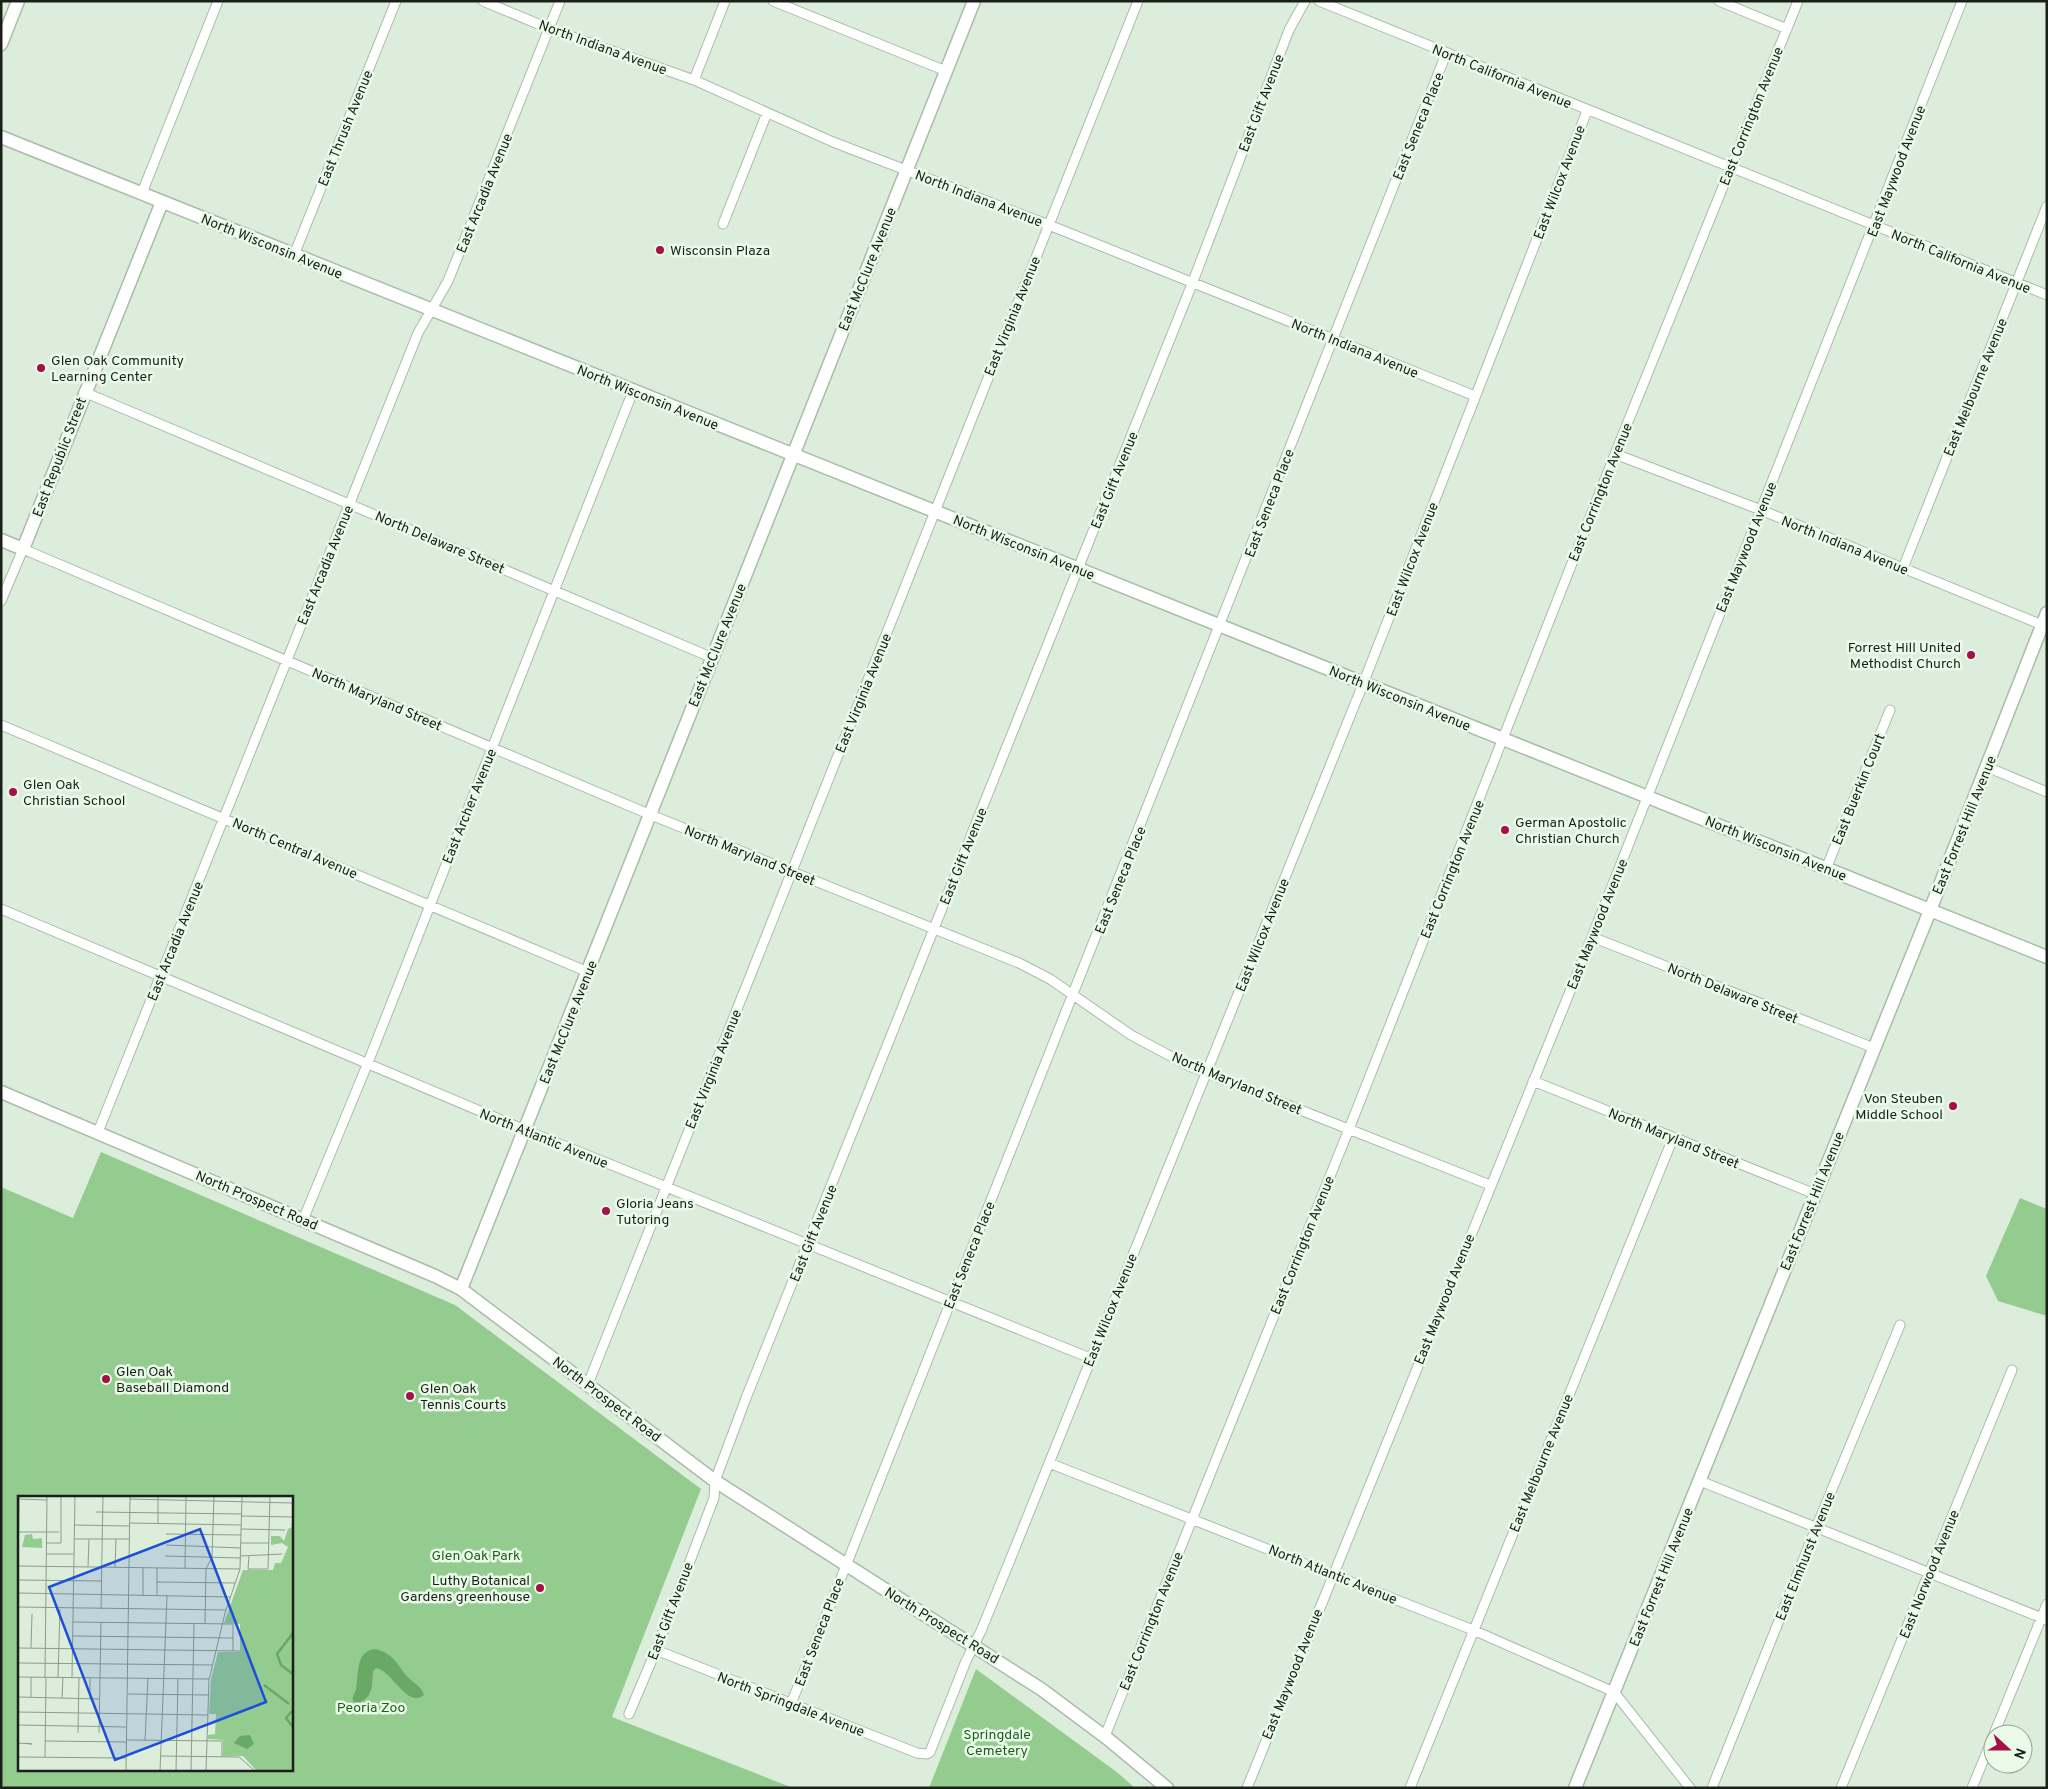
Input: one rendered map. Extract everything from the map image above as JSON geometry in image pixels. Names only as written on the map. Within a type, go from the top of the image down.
[{"type":"street","points":[[1,44],[18,1]]},
{"type":"street","points":[[142,193],[218,1]]},
{"type":"street","name":"East Thrush Avenue","points":[[294,255],[396,1]]},
{"type":"street","name":"North Indiana Avenue","points":[[483,1],[550,28],[694,80],[833,142],[1049,225],[1475,396]]},
{"type":"street","name":"East Arcadia Avenue","points":[[98,1132],[418,333],[448,281],[560,1]]},
{"type":"street","points":[[694,80],[725,1]]},
{"type":"street","points":[[773,1],[946,71]]},
{"type":"street","name":"East McClure Avenue","points":[[461,1289],[974,1]]},
{"type":"street","name":"East Virginia Avenue","points":[[588,1384],[1138,1]]},
{"type":"street","name":"East Gift Avenue","points":[[629,1714],[656,1650],[714,1498],[715,1481],[746,1398],[1192,284],[1289,30],[1305,1]]},
{"type":"street","name":"North California Avenue","points":[[1319,1],[1587,111],[2047,295]]},
{"type":"street","points":[[1719,1],[1787,29]]},
{"type":"street","name":"East Corrington Avenue","points":[[1104,1736],[1349,1129],[1615,454],[1798,1]]},
{"type":"street","name":"East Maywood Avenue","points":[[1247,1788],[1332,1574],[1592,937],[1875,226],[1962,1]]},
{"type":"street","name":"East Seneca Place","points":[[791,1704],[950,1302],[1074,996],[1446,54]]},
{"type":"street","name":"East Wilcox Avenue","points":[[927,1754],[932,1748],[1049,1463],[1363,684],[1587,111]]},
{"type":"street","points":[[723,224],[767,113]]},
{"type":"street","name":"North Wisconsin Avenue","points":[[1,137],[2047,957]]},
{"type":"street","name":"East Republic Street","points":[[1,601],[162,202]]},
{"type":"street","name":"East Melbourne Avenue","points":[[1903,568],[2047,206]]},
{"type":"street","name":"East Archer Avenue","points":[[303,1220],[367,1065],[633,391]]},
{"type":"street","name":"North Delaware Street","points":[[84,392],[713,658]]},
{"type":"street","name":"North Indiana Avenue","points":[[1615,454],[2045,622]]},
{"type":"street","name":"North Maryland Street","points":[[1,540],[650,816],[792,871],[1028,967],[1050,979],[1141,1040],[1206,1073],[1490,1185]]},
{"type":"street","name":"East Forrest Hill Avenue","points":[[1575,1788],[2045,622]]},
{"type":"street","name":"East Buerkin Court","points":[[1826,868],[1890,710]]},
{"type":"street","name":"North Central Avenue","points":[[1,725],[588,972]]},
{"type":"street","points":[[1987,767],[2047,792]]},
{"type":"street","name":"North Atlantic Avenue","points":[[1,909],[367,1065],[808,1246],[1090,1358]]},
{"type":"street","name":"North Delaware Street","points":[[1592,937],[1874,1048]]},
{"type":"street","name":"North Maryland Street","points":[[1533,1081],[1815,1194]]},
{"type":"street","name":"North Prospect Road","points":[[1,1092],[435,1276],[461,1289],[715,1481],[1042,1689],[1104,1736],[1167,1788]]},
{"type":"street","name":"East Melbourne Avenue","points":[[1410,1788],[1673,1138]]},
{"type":"street","name":"East Elmhurst Avenue","points":[[1712,1788],[1900,1325]]},
{"type":"street","name":"East Norwood Avenue","points":[[1843,1785],[2012,1370]]},
{"type":"street","name":"North Atlantic Avenue","points":[[1049,1463],[1473,1630],[1614,1692]]},
{"type":"street","points":[[1700,1481],[2044,1619]]},
{"type":"street","points":[[1999,1724],[2044,1619],[2047,1604]]},
{"type":"street","name":"North Springdale Avenue","points":[[656,1650],[917,1753],[927,1754]]},
{"type":"street","points":[[1614,1692],[1690,1788]]},
{"type":"street","points":[[1972,1788],[1983,1762]]},
{"type":"green space","name":"Glen Oak Park","points":[[101,1152],[455,1305],[701,1489],[612,1717],[793,1788],[1,1788],[1,1187],[73,1218]]},
{"type":"green space","points":[[2020,1198],[2047,1209],[2047,1316],[1998,1301],[1986,1276]]},
{"type":"green space","name":"Springdale Cemetery","points":[[976,1669],[1118,1773],[1135,1788],[929,1788]]},
{"type":"shaded area","points":[[375,1649],[386,1653],[393,1659],[421,1689],[424,1695],[418,1698],[412,1697],[382,1670],[376,1668],[373,1671],[372,1687],[369,1696],[356,1703],[353,1701],[361,1659],[364,1654]]},
{"type":"place","name":"Wisconsin Plaza","points":[[660,250]]},
{"type":"place","name":"Glen Oak Community Learning Center","points":[[41,368]]},
{"type":"place","name":"Forrest Hill United Methodist Church","points":[[1971,655]]},
{"type":"place","name":"Glen Oak Christian School","points":[[13,792]]},
{"type":"place","name":"German Apostolic Christian Church","points":[[1505,830]]},
{"type":"place","name":"Von Steuben Middle School","points":[[1953,1106]]},
{"type":"place","name":"Gloria Jeans Tutoring","points":[[606,1211]]},
{"type":"place","name":"Glen Oak Baseball Diamond","points":[[106,1379]]},
{"type":"place","name":"Glen Oak Tennis Courts","points":[[410,1396]]},
{"type":"place","name":"Luthy Botanical Gardens greenhouse","points":[[540,1588]]},
{"type":"park label","name":"Peoria Zoo","points":[[371,1707]]}]
